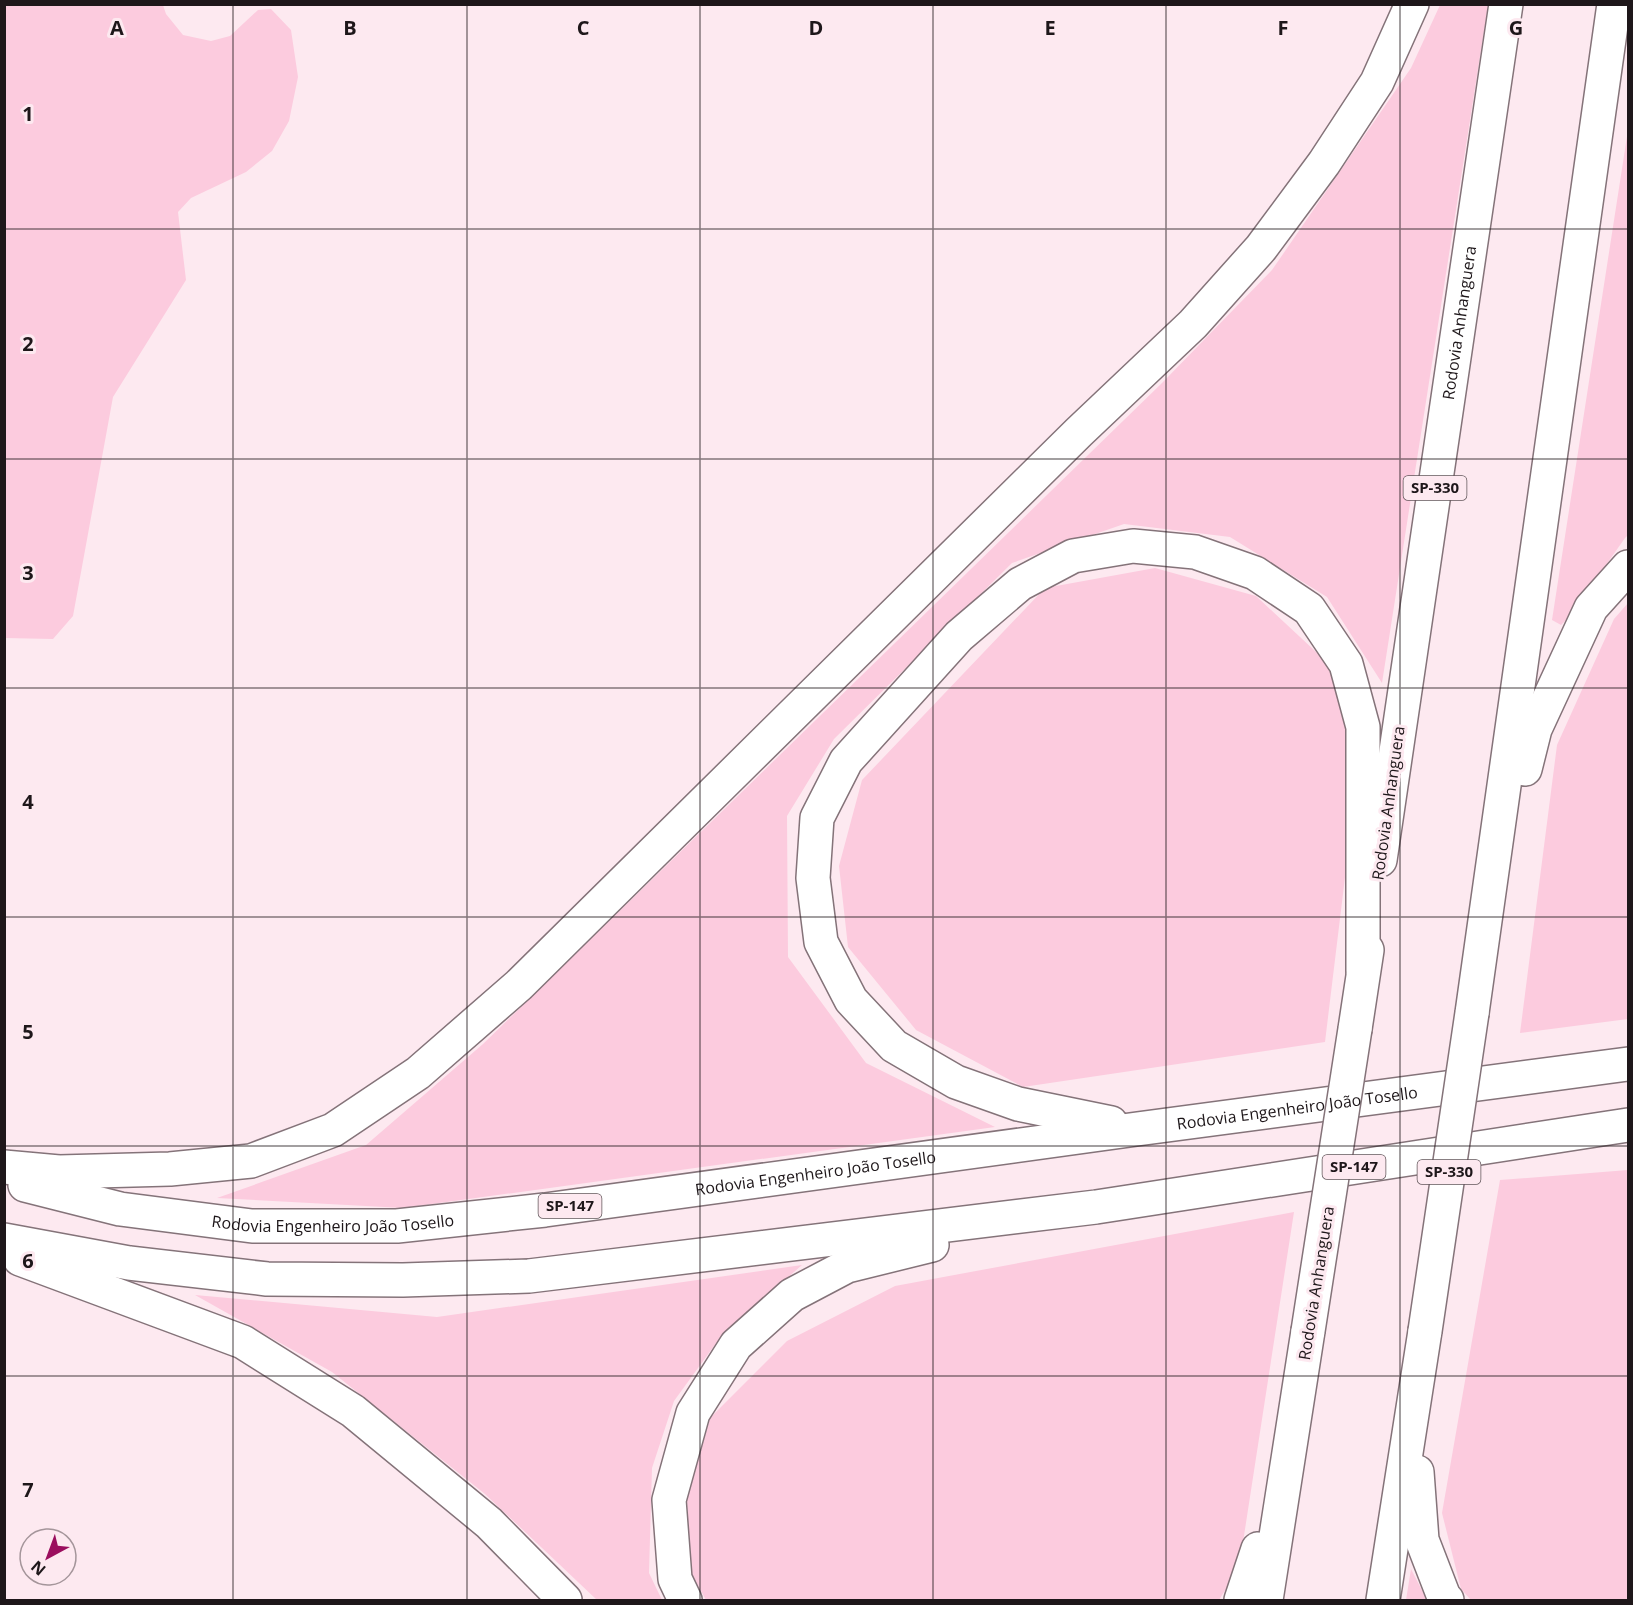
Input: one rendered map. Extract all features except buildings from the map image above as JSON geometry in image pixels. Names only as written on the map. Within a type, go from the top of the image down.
[{"type":"highway","points":[[4,1167],[59,1172],[170,1169],[251,1161],[333,1130],[418,1073],[519,986],[1079,432],[1193,324],[1261,248],[1324,164],[1377,82],[1412,4]]},
{"type":"highway","name":"Rodovia Anhanguera","points":[[1266,1600],[1364,971],[1506,4]]},
{"type":"highway","name":"SP-330","points":[[1383,1600],[1413,1416],[1485,928],[1614,4]]},
{"type":"highway","points":[[1137,1129],[1018,1104],[956,1082],[894,1046],[851,1000],[821,942],[813,878],[817,818],[846,761],[959,636],[1020,584],[1072,556],[1133,546],[1195,552],[1255,573],[1309,609],[1346,664],[1363,727],[1364,971]]},
{"type":"highway","points":[[1485,928],[1535,729],[1591,608],[1629,567]]},
{"type":"highway","name":"Rodovia Engenheiro João Tosello","points":[[4,1179],[120,1209],[252,1226],[398,1226],[545,1210],[1629,1064]]},
{"type":"highway","name":"SP-147","points":[[4,1240],[129,1263],[267,1279],[404,1280],[529,1276],[1096,1207],[1623,1127]]},
{"type":"highway","points":[[685,1600],[675,1580],[669,1500],[693,1413],[736,1345],[792,1295],[847,1266],[1096,1207]]},
{"type":"highway","points":[[4,1253],[243,1342],[353,1411],[489,1523],[564,1600]]},
{"type":"highway","points":[[1413,1416],[1422,1540],[1447,1600]]},
{"type":"highway","points":[[1241,1600],[1289,1456]]},
{"type":"shaded area","points":[[5,4],[163,5],[166,14],[183,35],[211,41],[230,36],[258,10],[271,9],[291,30],[298,77],[289,121],[272,151],[246,172],[191,198],[178,212],[186,280],[113,397],[73,616],[53,639],[5,638]]},
{"type":"shaded area","points":[[1440,5],[1488,5],[1382,683],[1327,597],[1230,537],[1124,524],[1012,563],[834,739],[787,816],[788,957],[866,1063],[995,1127],[403,1208],[217,1198],[366,1145],[483,1044],[1162,383],[1272,270],[1411,68]]},
{"type":"shaded area","points":[[1628,130],[1628,535],[1570,616],[1561,625],[1552,620]]},
{"type":"shaded area","points":[[1155,568],[1256,596],[1329,664],[1360,754],[1325,1042],[1023,1087],[916,1030],[848,947],[839,866],[862,780],[1045,588]]},
{"type":"shaded area","points":[[1628,603],[1628,1019],[1520,1033],[1557,745],[1614,619]]},
{"type":"shaded area","points":[[1628,1170],[1628,1600],[1471,1600],[1461,1589],[1442,1513],[1500,1180]]},
{"type":"shaded area","points":[[1294,1212],[1239,1568],[1219,1600],[706,1600],[691,1573],[687,1500],[710,1418],[787,1341],[895,1286]]},
{"type":"shaded area","points":[[802,1265],[722,1335],[674,1401],[652,1468],[649,1573],[662,1600],[597,1600],[485,1494],[332,1372],[195,1295],[437,1317]]},
{"type":"shaded area","points":[[1411,1569],[1427,1600],[1406,1600]]}]
